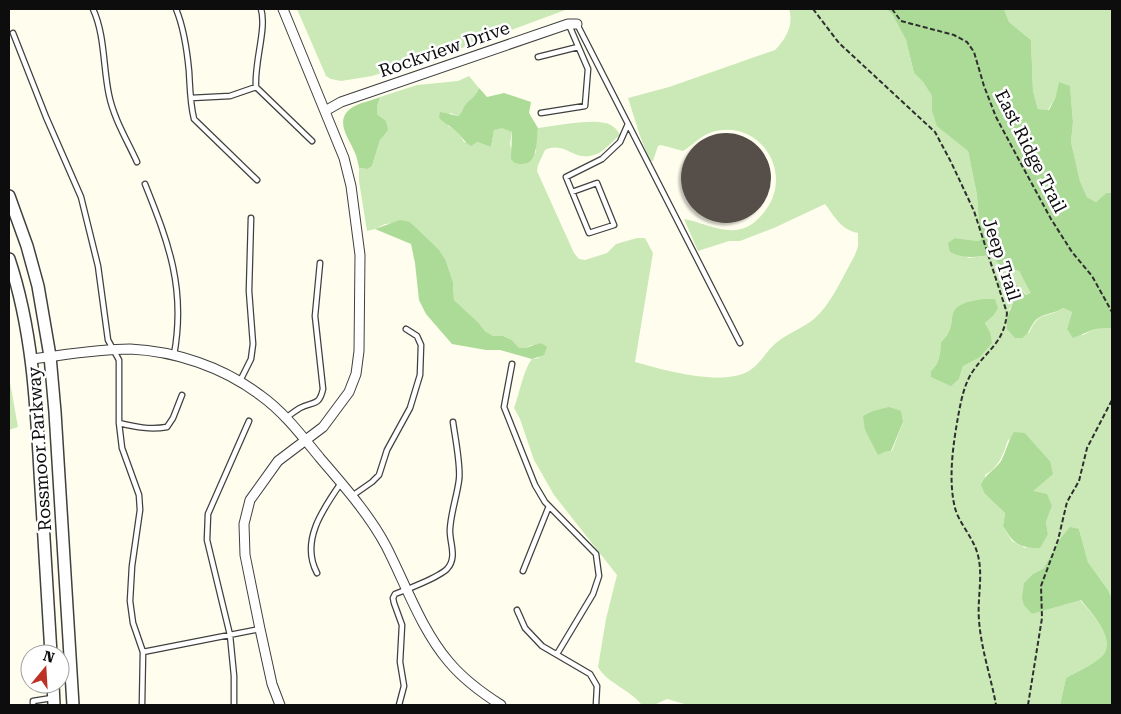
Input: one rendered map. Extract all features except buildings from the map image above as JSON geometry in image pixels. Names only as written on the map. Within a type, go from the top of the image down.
[{"type":"street","points":[[280,705],[272,684],[245,555],[244,524],[250,500],[278,461],[323,427],[349,392],[356,374],[359,351],[360,255],[353,194],[344,158],[284,9]]},
{"type":"street","name":"Rockview Drive","points":[[325,111],[341,102],[572,24]]},
{"type":"street","name":"Rossmoor Parkway","points":[[9,196],[13,221],[27,246],[38,286],[50,356],[73,705]]},
{"type":"street","name":"Rossmoor Parkway","points":[[9,259],[19,290],[32,359],[50,644]]},
{"type":"street","points":[[32,359],[113,350],[152,351],[200,363],[240,381],[261,395],[306,440],[352,496],[384,544],[436,645],[450,664],[478,690],[502,705]]},
{"type":"lane","points":[[93,9],[99,26],[109,95],[115,117],[137,162]]},
{"type":"lane","points":[[176,9],[181,20],[187,55],[190,98],[194,119],[257,180]]},
{"type":"lane","points":[[262,9],[263,21],[255,70],[256,87],[312,141]]},
{"type":"lane","points":[[541,114],[585,106],[588,68],[578,47],[572,24]]},
{"type":"lane","points":[[572,24],[628,124],[740,342]]},
{"type":"lane","points":[[13,33],[46,118],[81,197],[98,266],[108,340],[119,360],[119,423],[122,448],[139,495],[139,523],[132,566],[130,601],[133,623],[143,652],[142,705]]},
{"type":"lane","points":[[538,58],[578,47]]},
{"type":"lane","points":[[190,98],[230,96],[256,87]]},
{"type":"lane","points":[[572,192],[597,183],[614,225],[589,233],[572,192],[566,177],[602,159],[620,142],[628,124]]},
{"type":"lane","points":[[145,184],[168,245],[173,264],[178,317],[178,334],[173,356]]},
{"type":"lane","points":[[240,381],[251,359],[249,291],[251,218]]},
{"type":"lane","points":[[286,418],[299,408],[317,402],[323,389],[315,316],[320,263]]},
{"type":"lane","points":[[352,496],[379,475],[387,450],[410,408],[420,375],[421,345],[417,336],[406,329]]},
{"type":"lane","points":[[512,364],[504,407],[535,484],[549,506],[596,554],[600,576],[593,594],[558,654]]},
{"type":"lane","points":[[119,423],[156,429],[167,426],[173,418],[182,395]]},
{"type":"lane","points":[[234,705],[234,676],[230,635],[207,540],[208,514],[249,421]]},
{"type":"lane","points":[[399,705],[404,686],[400,662],[402,624],[393,598],[395,594],[407,590],[447,569],[453,558],[450,531],[452,511],[460,478],[453,422]]},
{"type":"lane","points":[[317,573],[310,555],[312,538],[323,510],[341,483]]},
{"type":"lane","points":[[523,571],[549,506]]},
{"type":"lane","points":[[517,610],[525,628],[542,646],[590,674],[597,686],[596,705]]},
{"type":"lane","points":[[143,652],[260,629]]},
{"type":"lane","points":[[33,705],[33,701],[54,701]]},
{"type":"path","name":"Jeep Trail","points":[[813,9],[839,44],[935,132],[974,211],[1007,313],[1005,327],[998,340],[973,371],[963,391],[958,418],[952,480],[956,508],[977,552],[980,574],[979,617],[981,639],[996,705]]},
{"type":"path","name":"East Ridge Trail","points":[[892,9],[901,21],[954,35],[967,42],[974,52],[996,117],[1019,160],[1052,220],[1072,252],[1092,276],[1112,312]]},
{"type":"path","points":[[1028,705],[1042,618],[1041,586],[1058,540],[1066,502],[1079,481],[1087,448],[1112,400]]},
{"type":"green space","points":[[297,9],[568,9],[468,46],[372,76],[341,81],[326,76]]},
{"type":"green space","points":[[789,9],[886,9],[892,14],[906,40],[914,73],[923,82],[932,96],[932,111],[951,136],[968,151],[977,195],[979,225],[984,238],[978,241],[955,238],[968,258],[992,255],[1019,271],[1032,293],[1027,295],[1015,283],[996,283],[1013,304],[1009,310],[1029,333],[1040,318],[1063,308],[1072,312],[1067,329],[1083,335],[1095,329],[1112,328],[1112,599],[1108,590],[1088,562],[1079,529],[1044,568],[1033,574],[1032,614],[1080,600],[1099,624],[1106,638],[1107,645],[1103,655],[1066,678],[1060,705],[688,705],[667,699],[654,705],[641,704],[602,673],[598,667],[606,619],[617,575],[554,495],[534,460],[520,419],[514,408],[529,363],[532,359],[539,358],[532,345],[519,348],[512,340],[503,336],[493,336],[485,331],[454,300],[453,282],[446,261],[410,222],[385,224],[367,231],[359,181],[359,168],[368,169],[372,166],[380,140],[387,130],[386,121],[377,114],[380,97],[417,85],[458,81],[469,76],[479,88],[458,116],[450,113],[448,126],[458,131],[464,142],[477,142],[491,147],[494,130],[502,127],[512,132],[510,144],[515,163],[525,164],[536,152],[538,128],[581,122],[608,124],[614,127],[620,135],[599,153],[583,156],[559,148],[545,150],[537,171],[574,253],[579,259],[585,260],[607,253],[616,244],[637,238],[645,238],[653,253],[635,362],[707,377],[735,376],[747,372],[756,366],[776,343],[810,322],[825,306],[835,292],[855,255],[858,246],[858,233],[843,226],[825,204],[774,228],[740,241],[729,241],[698,251],[684,219],[727,230],[741,229],[751,225],[765,211],[773,196],[776,180],[774,165],[767,152],[757,141],[744,133],[729,130],[712,132],[700,138],[683,151],[661,145],[658,146],[653,161],[650,161],[628,98],[669,87],[775,50],[783,41],[788,31]],"holes":[[[983,299],[993,316],[985,323],[990,332],[963,366],[959,379],[931,371],[938,361],[941,342],[951,328],[955,310],[959,305]],[[903,422],[892,451],[884,452],[872,441],[865,430]],[[1025,433],[1050,461],[1032,491],[1052,506],[1046,522],[1048,534],[1025,548],[1012,541],[1003,526],[1005,513],[985,494],[985,475],[997,464],[1008,440]]]},
{"type":"green space","points":[[886,9],[1004,9],[1009,22],[1031,40],[1033,91],[1038,109],[1049,110],[1056,96],[1059,82],[1070,86],[1073,122],[1071,142],[1080,181],[1087,197],[1096,202],[1106,193],[1112,193],[1112,328],[1095,329],[1073,338],[1067,329],[1072,312],[1063,308],[1040,317],[1025,336],[1015,338],[1007,329],[1007,318],[1013,303],[996,283],[1003,277],[1015,283],[1026,295],[1031,293],[1019,271],[1000,265],[991,255],[965,257],[950,252],[948,243],[955,238],[978,241],[983,238],[979,225],[977,195],[968,151],[937,126],[932,111],[932,96],[923,82],[914,73],[906,40],[892,14]]},
{"type":"green space","points":[[1004,9],[1112,9],[1112,193],[1106,193],[1096,202],[1087,197],[1080,181],[1071,142],[1073,122],[1070,87],[1056,96],[1048,110],[1038,109],[1033,91],[1031,40],[1009,22]]},
{"type":"green space","points":[[479,88],[487,97],[504,93],[531,102],[529,113],[538,128],[536,150],[534,156],[527,163],[516,163],[511,159],[512,132],[502,128],[494,130],[491,147],[477,142],[471,146],[439,118],[440,112],[458,116]]},
{"type":"green space","points":[[380,97],[377,114],[386,121],[388,130],[380,140],[372,166],[368,169],[359,168],[356,155],[343,125],[343,120],[345,114],[353,107]]},
{"type":"green space","points":[[400,220],[410,222],[439,250],[446,261],[453,282],[454,300],[485,331],[493,336],[503,336],[512,340],[519,348],[541,343],[547,347],[544,355],[532,359],[500,350],[486,350],[452,344],[426,314],[419,300],[411,244],[375,229]]},
{"type":"green space","points":[[983,299],[995,299],[998,308],[985,323],[990,332],[992,343],[980,357],[963,366],[959,379],[951,386],[931,377],[931,371],[939,358],[941,342],[951,328],[955,310],[959,305]]},
{"type":"green space","points":[[9,377],[18,427],[9,430]]},
{"type":"green space","points":[[889,407],[901,411],[903,422],[891,451],[878,455],[865,430],[863,416]]},
{"type":"green space","points":[[1014,432],[1025,433],[1050,461],[1053,474],[1033,491],[1047,494],[1052,506],[1046,522],[1048,534],[1040,548],[1022,546],[1010,537],[1003,526],[1005,513],[985,494],[981,485],[1001,461]]},
{"type":"green space","points":[[1070,527],[1079,529],[1088,562],[1108,590],[1112,599],[1111,705],[1060,705],[1066,678],[1093,663],[1105,652],[1106,638],[1090,610],[1081,600],[1032,614],[1024,605],[1022,598],[1024,583],[1033,574],[1044,568],[1061,538]]}]
